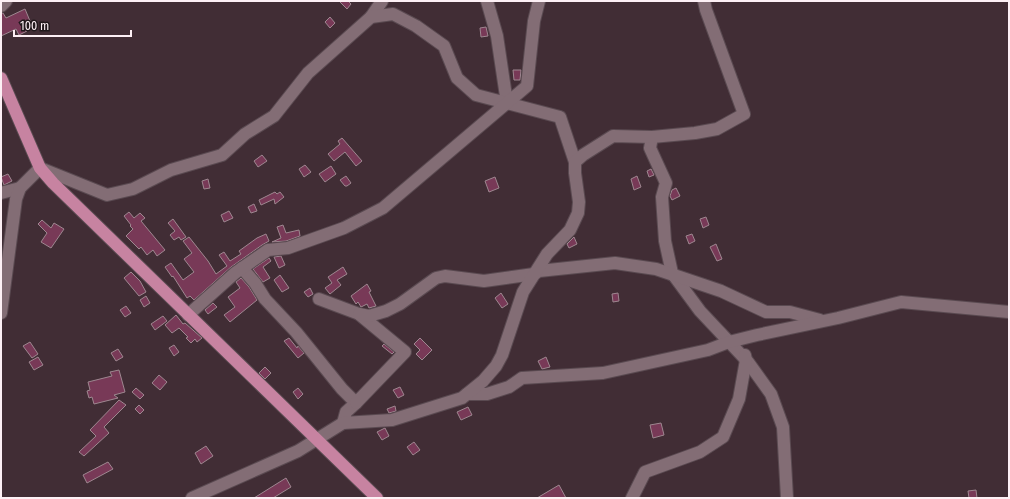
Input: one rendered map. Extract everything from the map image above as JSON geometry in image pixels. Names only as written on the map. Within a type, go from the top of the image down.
[{"type":"main road","points":[[1,78],[40,168],[53,183],[377,498]]},
{"type":"street","points":[[1,6],[6,1]]},
{"type":"street","points":[[1,313],[16,199],[20,188],[40,168],[107,195],[133,189],[171,170],[222,155],[244,134],[274,116],[308,73],[371,17],[382,1]]},
{"type":"street","points":[[487,1],[497,36],[507,103]]},
{"type":"street","points":[[188,315],[242,268],[268,250],[288,248],[337,231],[383,208],[527,86],[534,20],[539,1]]},
{"type":"street","points":[[575,162],[583,155],[613,136],[652,137],[696,134],[717,129],[744,114],[704,1]]},
{"type":"street","points":[[192,498],[298,451],[344,423],[392,420],[462,398],[483,381],[496,366],[502,355],[523,292],[547,254],[570,230],[578,213],[579,202],[575,162],[560,117],[476,95],[457,78],[444,46],[416,26],[393,14],[371,17]]},
{"type":"street","points":[[652,137],[650,148],[666,183],[662,197],[665,240],[672,273],[700,311],[746,360],[771,394],[783,427],[787,498]]},
{"type":"street","points":[[1,193],[20,188]]},
{"type":"street","points":[[319,299],[359,314],[369,316],[386,311],[400,304],[436,278],[445,276],[484,282],[534,274],[540,271],[615,263],[672,273],[721,291],[766,312],[790,312],[825,321]]},
{"type":"street","points":[[242,268],[255,283],[265,299],[296,332],[342,389],[356,403]]},
{"type":"street","points":[[466,394],[487,394],[509,386],[522,378],[602,373],[708,350],[729,342],[825,321],[901,302],[1009,312]]},
{"type":"street","points":[[344,423],[346,412],[405,352],[359,314]]},
{"type":"street","points":[[632,498],[645,472],[700,452],[723,437],[739,399],[746,360],[743,346],[750,337]]},
{"type":"building","points":[[339,1],[348,1],[351,4],[347,9]]},
{"type":"building","points":[[25,9],[30,21],[24,24],[27,31],[19,35],[16,29],[1,36],[1,13],[3,13],[6,18]]},
{"type":"building","points":[[330,17],[335,23],[330,28],[325,22]]},
{"type":"building","points":[[486,27],[488,36],[481,37],[480,28]]},
{"type":"building","points":[[513,70],[521,70],[520,80],[514,80]]},
{"type":"building","points":[[342,138],[362,161],[356,166],[345,152],[334,161],[328,154],[340,144],[338,141]]},
{"type":"building","points":[[262,155],[267,161],[258,167],[254,161]]},
{"type":"building","points":[[305,165],[311,172],[304,177],[299,169]]},
{"type":"building","points":[[331,166],[336,174],[325,182],[319,174]]},
{"type":"building","points":[[651,169],[654,175],[649,177],[647,171]]},
{"type":"building","points":[[8,174],[12,181],[4,185],[1,177]]},
{"type":"building","points":[[346,176],[351,183],[345,186],[340,180]]},
{"type":"building","points":[[637,176],[641,187],[634,190],[631,179]]},
{"type":"building","points":[[495,177],[499,188],[489,192],[485,181]]},
{"type":"building","points":[[208,179],[210,188],[204,189],[202,181]]},
{"type":"building","points":[[676,188],[680,196],[672,200],[670,196],[672,190]]},
{"type":"building","points":[[275,192],[277,194],[280,192],[284,197],[275,204],[274,199],[261,205],[259,200]]},
{"type":"building","points":[[254,204],[257,211],[251,213],[248,207]]},
{"type":"building","points":[[229,211],[233,218],[224,222],[221,215]]},
{"type":"building","points":[[129,212],[134,218],[140,213],[145,218],[141,221],[165,250],[157,256],[153,250],[147,255],[141,247],[139,249],[126,236],[133,229],[124,216]]},
{"type":"building","points":[[706,217],[709,225],[703,228],[700,219]]},
{"type":"building","points":[[173,219],[186,237],[181,240],[179,237],[174,240],[170,235],[175,231],[168,223]]},
{"type":"building","points":[[42,220],[51,228],[54,223],[64,229],[51,248],[41,242],[47,233],[38,224]]},
{"type":"building","points":[[283,225],[286,233],[299,230],[300,236],[286,241],[272,242],[281,238],[277,227]]},
{"type":"building","points":[[266,234],[269,241],[231,267],[194,300],[190,296],[187,298],[173,276],[172,277],[165,267],[171,263],[183,280],[194,272],[184,259],[192,253],[183,241],[189,237],[208,261],[216,274],[227,266],[219,255],[224,252],[230,261],[241,254],[239,251],[257,238]]},
{"type":"building","points":[[692,234],[695,241],[689,244],[686,236]]},
{"type":"building","points":[[574,237],[577,244],[569,248],[567,244]]},
{"type":"building","points":[[716,244],[722,259],[717,261],[710,247]]},
{"type":"building","points":[[281,256],[285,265],[279,268],[274,257]]},
{"type":"building","points":[[269,258],[271,261],[263,267],[270,278],[263,282],[253,269]]},
{"type":"building","points":[[343,267],[347,274],[337,280],[341,285],[330,294],[325,288],[332,283],[328,277]]},
{"type":"building","points":[[131,272],[140,281],[146,292],[139,296],[124,278]]},
{"type":"building","points":[[280,275],[289,288],[282,292],[274,280]]},
{"type":"building","points":[[241,278],[257,300],[230,322],[224,315],[235,307],[228,297],[240,288],[236,282]]},
{"type":"building","points":[[367,284],[376,306],[369,308],[367,304],[361,307],[358,302],[356,304],[351,296]]},
{"type":"building","points":[[310,288],[313,294],[308,297],[304,292]]},
{"type":"building","points":[[501,293],[508,304],[502,308],[495,298]]},
{"type":"building","points":[[618,293],[619,301],[613,302],[612,294]]},
{"type":"building","points":[[146,296],[150,303],[144,307],[140,300]]},
{"type":"building","points":[[213,303],[217,307],[208,314],[205,310]]},
{"type":"building","points":[[126,306],[131,313],[125,317],[120,310]]},
{"type":"building","points":[[176,315],[183,324],[185,323],[202,338],[197,342],[195,339],[191,343],[186,338],[188,337],[179,328],[172,333],[165,325]]},
{"type":"building","points":[[163,316],[167,321],[155,330],[151,324]]},
{"type":"building","points":[[289,338],[297,348],[298,346],[304,353],[298,358],[284,341]]},
{"type":"building","points":[[420,338],[432,350],[422,360],[416,354],[420,350],[414,344]]},
{"type":"building","points":[[30,342],[38,354],[32,358],[23,346]]},
{"type":"building","points":[[384,344],[394,352],[392,354],[382,346]]},
{"type":"building","points":[[174,345],[179,352],[174,356],[169,348]]},
{"type":"building","points":[[118,349],[123,357],[116,361],[111,353]]},
{"type":"building","points":[[38,357],[43,365],[34,370],[29,362]]},
{"type":"building","points":[[546,357],[550,367],[542,369],[538,361]]},
{"type":"building","points":[[265,367],[271,373],[265,379],[259,373]]},
{"type":"building","points":[[119,370],[125,392],[114,395],[118,398],[94,404],[92,397],[89,398],[87,391],[90,390],[88,382],[112,376],[110,372]]},
{"type":"building","points":[[159,375],[167,382],[160,390],[152,383]]},
{"type":"building","points":[[400,387],[404,395],[398,398],[393,390]]},
{"type":"building","points":[[136,388],[144,395],[140,399],[132,392]]},
{"type":"building","points":[[298,388],[303,394],[298,399],[293,392]]},
{"type":"building","points":[[119,400],[126,405],[104,427],[109,433],[84,456],[79,452],[96,436],[90,430]]},
{"type":"building","points":[[139,405],[144,410],[140,414],[135,409]]},
{"type":"building","points":[[395,406],[396,411],[389,413],[387,409]]},
{"type":"building","points":[[468,407],[472,415],[461,420],[457,412]]},
{"type":"building","points":[[661,423],[664,435],[653,438],[650,425]]},
{"type":"building","points":[[385,428],[389,436],[382,440],[377,432]]},
{"type":"building","points":[[414,442],[420,450],[413,455],[407,447]]},
{"type":"building","points":[[206,446],[213,456],[201,464],[195,453]]},
{"type":"building","points":[[108,462],[113,469],[87,483],[83,475]]},
{"type":"building","points":[[286,478],[291,487],[273,498],[254,498]]},
{"type":"building","points":[[559,485],[566,498],[537,498]]},
{"type":"building","points":[[976,490],[977,498],[969,498],[968,491]]}]
